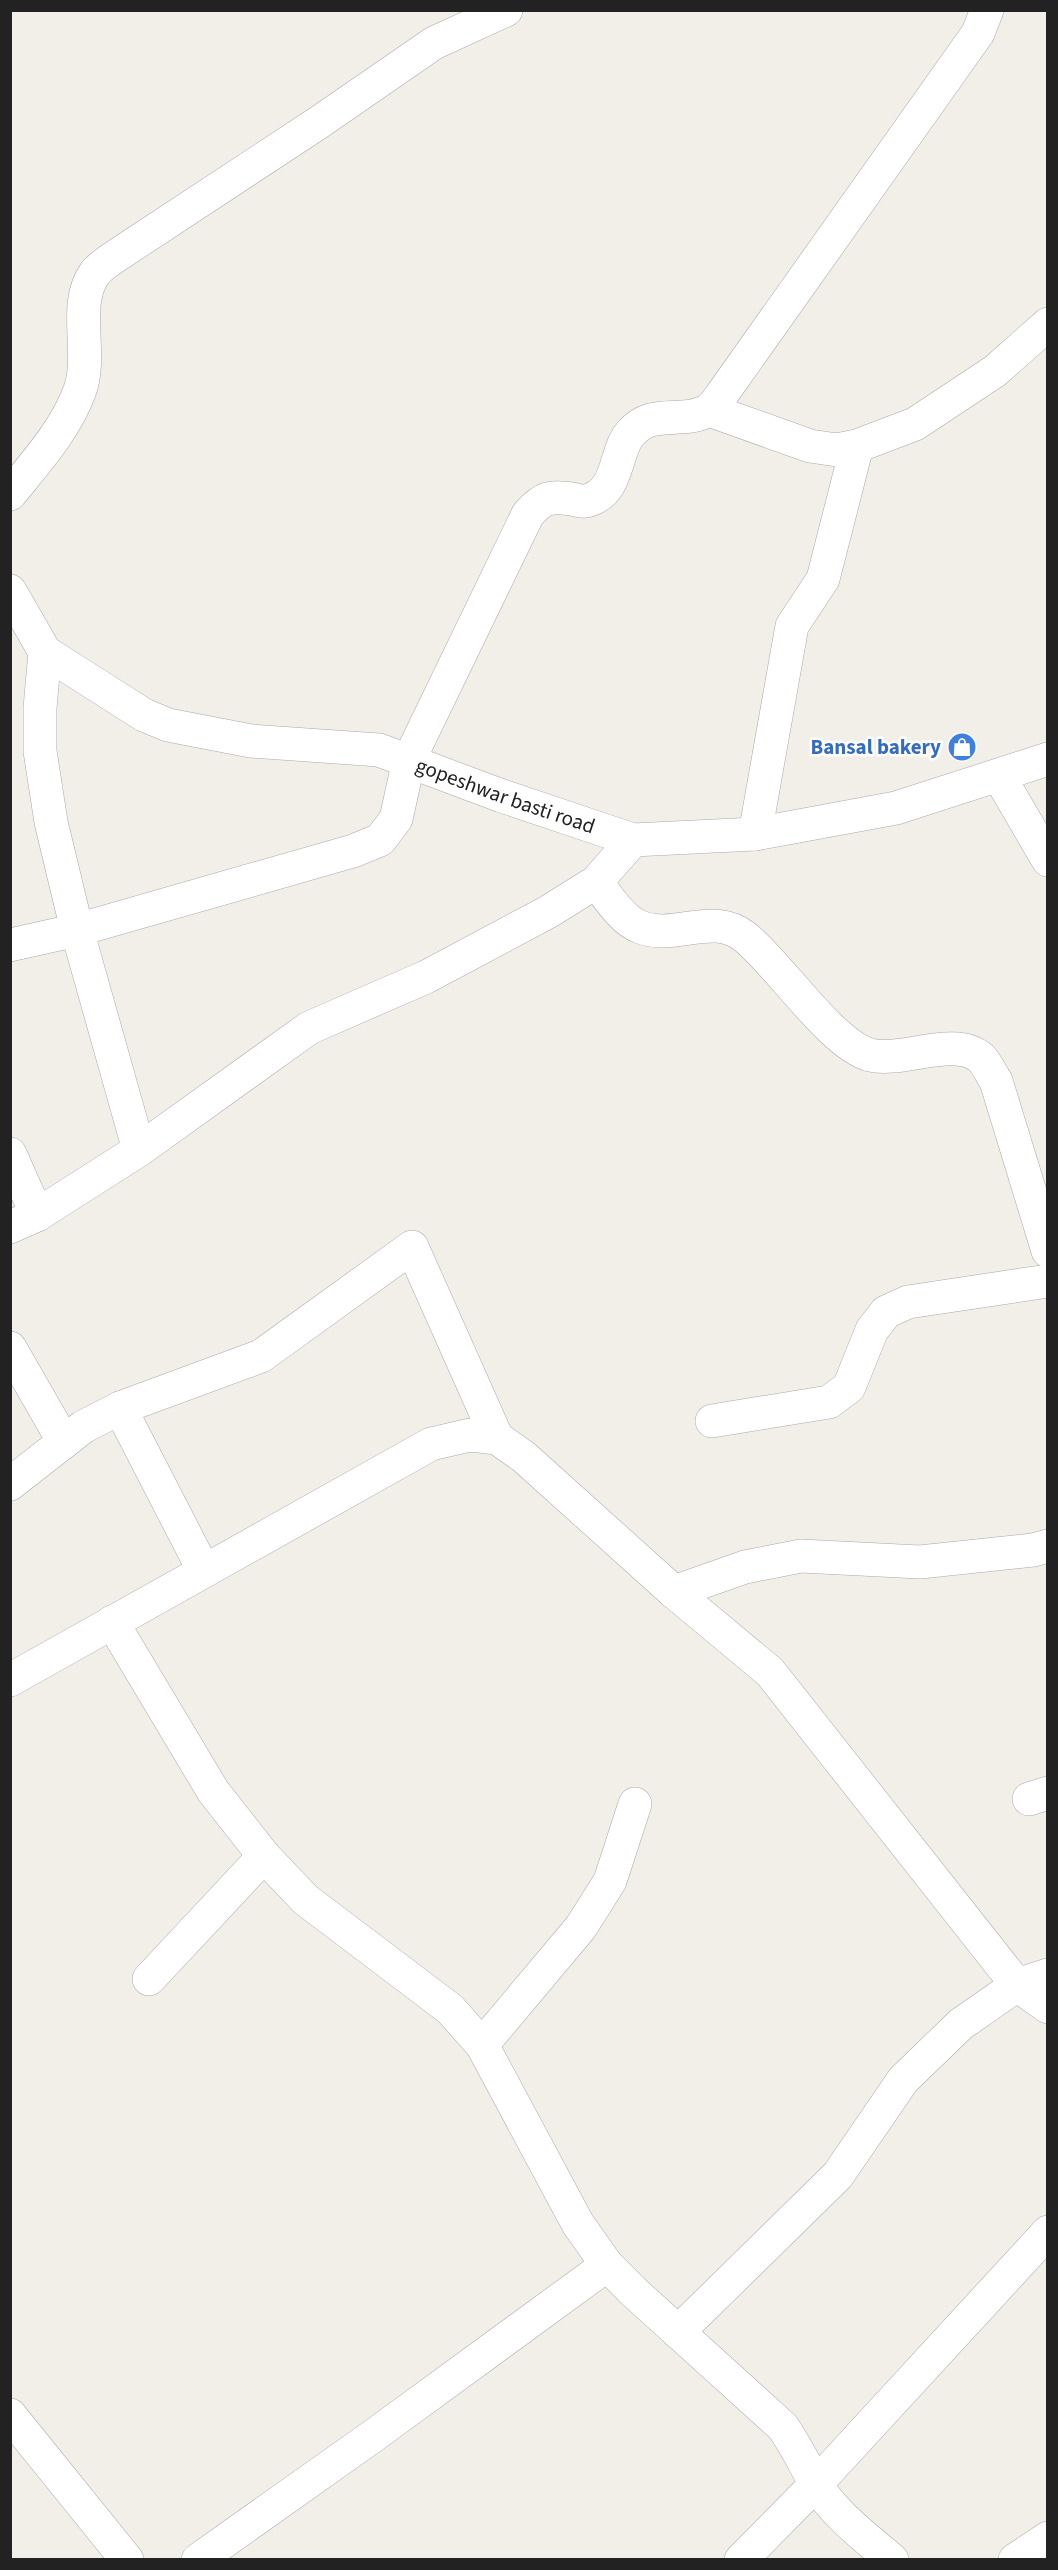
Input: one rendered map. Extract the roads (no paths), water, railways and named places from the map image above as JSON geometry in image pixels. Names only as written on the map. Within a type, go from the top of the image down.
[{"type":"street","points":[[10,945],[77,930],[354,851],[380,840],[396,819],[409,760],[528,514],[539,502],[552,496],[586,501],[603,491],[614,476],[628,435],[647,419],[687,418],[709,410],[978,33],[987,10]]},
{"type":"street","points":[[10,494],[53,439],[73,408],[81,387],[86,360],[84,297],[97,271],[434,43],[499,12]]},
{"type":"street","points":[[709,410],[810,446],[837,450],[857,446],[915,424],[994,371],[1047,324]]},
{"type":"street","points":[[755,834],[792,626],[823,579],[857,446]]},
{"type":"street","name":"gopeshwar basti road","points":[[10,591],[45,652],[144,715],[168,725],[251,741],[379,750],[502,796],[633,840],[755,834],[896,808],[1047,759]]},
{"type":"street","points":[[45,652],[40,708],[40,751],[51,822],[77,930],[139,1150]]},
{"type":"street","points":[[999,776],[1047,860]]},
{"type":"street","points":[[10,1154],[24,1221],[139,1150],[309,1028],[426,977],[548,912],[596,882],[633,840]]},
{"type":"street","points":[[596,882],[622,914],[639,927],[660,932],[717,924],[745,936],[847,1043],[870,1055],[891,1056],[967,1050],[982,1059],[996,1081],[1047,1251]]},
{"type":"street","points":[[10,1484],[83,1427],[120,1408],[261,1356],[412,1247],[497,1438]]},
{"type":"street","points":[[712,1422],[829,1402],[849,1387],[872,1330],[886,1312],[908,1302],[1047,1281]]},
{"type":"street","points":[[10,1348],[64,1442]]},
{"type":"street","points":[[120,1408],[204,1572]]},
{"type":"street","points":[[10,1680],[431,1444],[470,1435],[497,1438],[524,1457],[674,1592],[770,1672],[1017,1985],[1047,2007]]},
{"type":"street","points":[[674,1592],[745,1567],[801,1557],[920,1562],[1033,1550],[1047,1546]]},
{"type":"street","points":[[112,1622],[213,1791],[264,1856],[306,1900],[450,2009],[483,2045],[578,2224],[607,2265],[783,2427],[801,2453],[816,2484],[834,2507],[892,2559]]},
{"type":"street","points":[[483,2045],[587,1918],[610,1881],[635,1804]]},
{"type":"street","points":[[149,1979],[264,1856]]},
{"type":"street","points":[[678,2332],[838,2175],[903,2080],[961,2024],[1017,1985],[1047,1975]]},
{"type":"street","points":[[741,2559],[816,2484],[1043,2246]]},
{"type":"street","points":[[198,2559],[373,2436],[607,2265]]},
{"type":"street","points":[[10,2415],[127,2559]]},
{"type":"street","points":[[1015,2559],[1047,2538]]},
{"type":"place","name":"Bansal bakery","points":[[962,747]]}]
